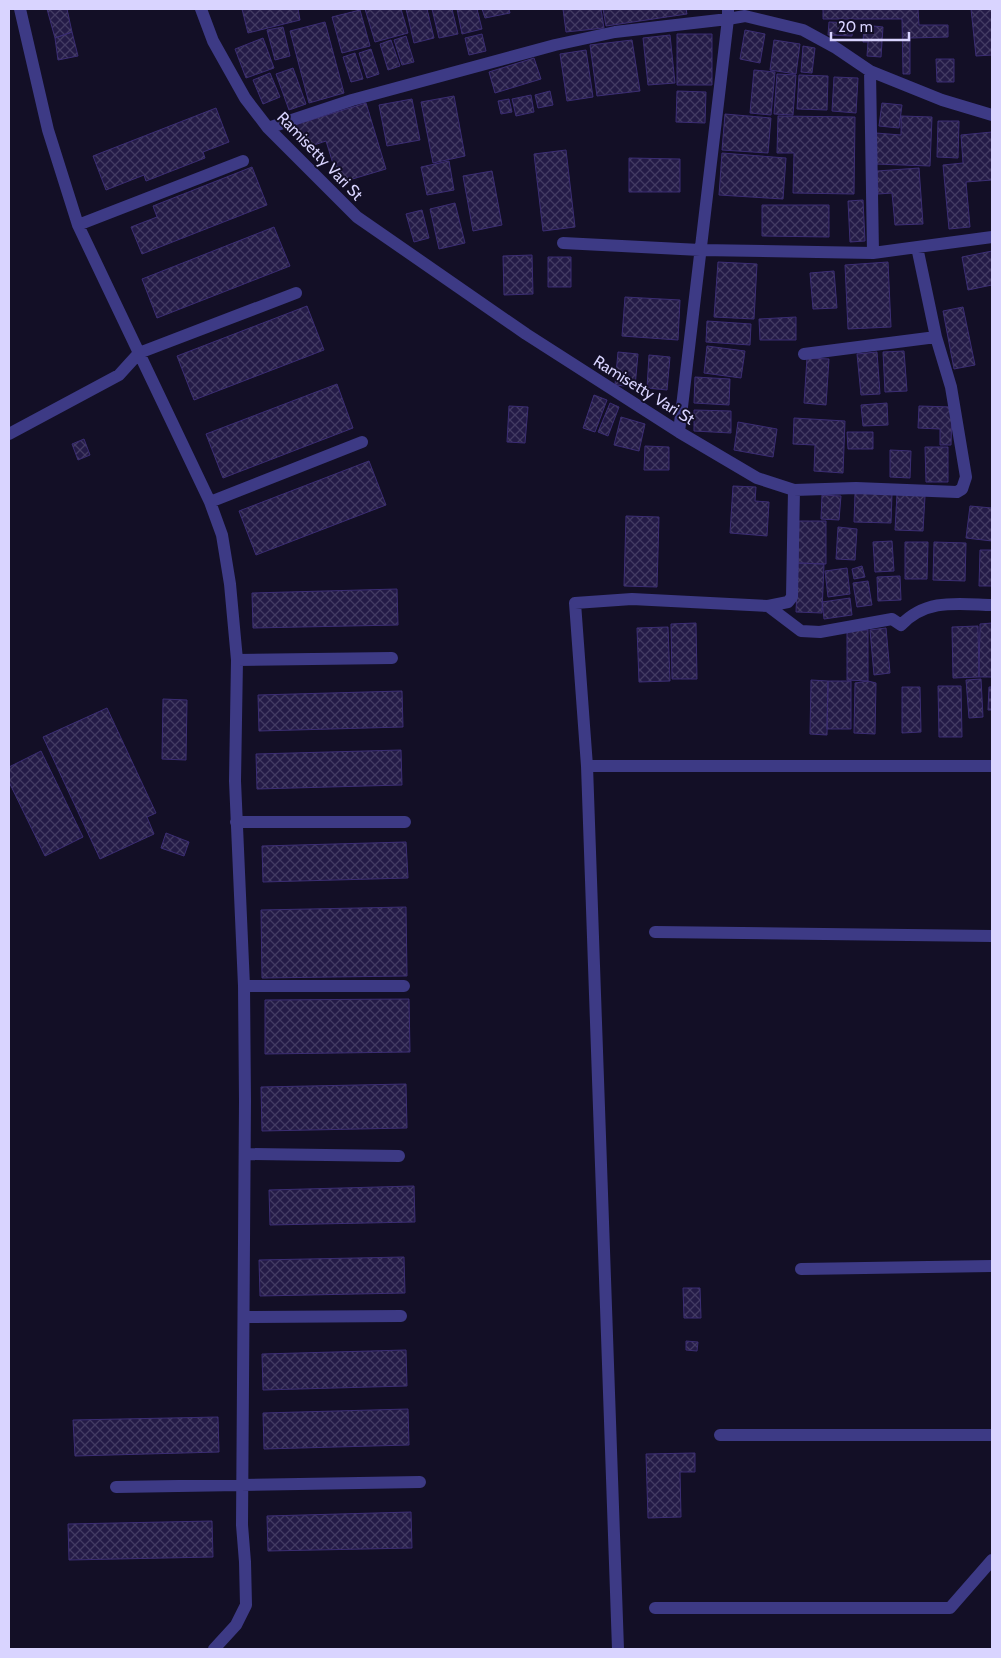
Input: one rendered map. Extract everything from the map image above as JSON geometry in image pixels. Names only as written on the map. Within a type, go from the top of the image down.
[{"type":"street","points":[[20,9],[48,130],[78,225],[210,502],[222,535],[230,584],[237,660],[235,782],[244,986],[245,1154],[242,1485],[246,1605],[236,1625],[214,1649]]},
{"type":"street","name":"Ramisetty Vari St","points":[[201,9],[218,49],[246,98],[268,128],[357,217],[526,334],[679,432],[757,478],[794,490],[856,488],[957,492],[962,489],[966,477],[951,387],[936,337],[917,248]]},
{"type":"street","points":[[268,128],[352,100],[555,45],[615,32],[728,14],[746,16],[803,30],[836,48],[870,72],[942,100],[992,115]]},
{"type":"street","points":[[679,432],[728,14]]},
{"type":"street","points":[[870,72],[873,254]]},
{"type":"street","points":[[78,225],[243,161]]},
{"type":"street","points":[[563,243],[700,250],[873,254],[992,237]]},
{"type":"street","points":[[9,434],[119,375],[139,352],[296,293]]},
{"type":"street","points":[[804,354],[936,337]]},
{"type":"street","points":[[210,502],[362,442]]},
{"type":"street","points":[[618,1649],[587,766],[575,603],[632,599],[768,606],[788,602],[792,597],[794,490]]},
{"type":"street","points":[[768,606],[802,631],[820,632],[892,619],[902,625],[908,618],[926,607],[948,604],[992,605]]},
{"type":"street","points":[[237,660],[392,658]]},
{"type":"street","points":[[587,766],[992,766]]},
{"type":"street","points":[[236,822],[406,822]]},
{"type":"street","points":[[655,932],[992,936]]},
{"type":"street","points":[[244,986],[404,986]]},
{"type":"street","points":[[245,1154],[398,1156]]},
{"type":"street","points":[[801,1269],[992,1266]]},
{"type":"street","points":[[244,1317],[401,1316]]},
{"type":"street","points":[[720,1435],[992,1435]]},
{"type":"street","points":[[116,1487],[420,1482]]},
{"type":"street","points":[[655,1608],[950,1608],[992,1560]]},
{"type":"building","points":[[47,9],[67,9],[72,32],[55,38]]},
{"type":"building","points":[[242,9],[298,9],[300,20],[248,33]]},
{"type":"building","points":[[365,9],[401,9],[408,33],[375,42]]},
{"type":"building","points":[[406,9],[427,9],[434,38],[414,43]]},
{"type":"building","points":[[432,9],[452,9],[458,34],[439,38]]},
{"type":"building","points":[[457,9],[477,9],[482,29],[462,34]]},
{"type":"building","points":[[482,9],[509,9],[510,13],[485,18]]},
{"type":"building","points":[[563,9],[601,9],[604,28],[566,32]]},
{"type":"building","points":[[603,9],[686,9],[687,14],[606,26]]},
{"type":"building","points":[[823,9],[918,9],[919,25],[948,25],[948,37],[910,38],[910,74],[903,74],[902,19],[823,19]]},
{"type":"building","points":[[971,9],[992,9],[992,55],[976,56]]},
{"type":"building","points":[[360,10],[370,46],[342,53],[332,17]]},
{"type":"building","points":[[325,22],[344,93],[309,103],[290,31]]},
{"type":"building","points":[[829,22],[853,23],[852,36],[828,35]]},
{"type":"building","points":[[864,25],[883,27],[881,57],[867,56],[868,42],[863,42]]},
{"type":"building","points":[[283,27],[290,56],[275,60],[267,30]]},
{"type":"building","points":[[745,30],[765,34],[760,63],[740,59]]},
{"type":"building","points":[[72,32],[78,56],[58,60],[55,38]]},
{"type":"building","points":[[482,34],[486,51],[469,55],[465,38]]},
{"type":"building","points":[[677,34],[712,34],[712,85],[677,85]]},
{"type":"building","points":[[670,35],[675,83],[648,85],[643,38]]},
{"type":"building","points":[[406,36],[414,62],[402,65],[394,40]]},
{"type":"building","points":[[263,38],[274,68],[246,78],[235,49]]},
{"type":"building","points":[[391,40],[400,66],[388,70],[380,44]]},
{"type":"building","points":[[632,40],[640,91],[597,96],[590,45]]},
{"type":"building","points":[[774,40],[800,44],[796,74],[770,70]]},
{"type":"building","points":[[803,46],[815,48],[812,73],[801,72]]},
{"type":"building","points":[[371,49],[379,74],[367,78],[359,53]]},
{"type":"building","points":[[586,50],[593,97],[567,101],[560,54]]},
{"type":"building","points":[[355,53],[363,79],[351,82],[343,57]]},
{"type":"building","points":[[534,58],[541,79],[495,93],[489,72]]},
{"type":"building","points":[[936,59],[954,59],[954,82],[937,82]]},
{"type":"building","points":[[293,68],[306,104],[289,110],[276,74]]},
{"type":"building","points":[[754,70],[775,72],[771,115],[750,113]]},
{"type":"building","points":[[270,73],[280,97],[263,104],[253,80]]},
{"type":"building","points":[[777,74],[796,75],[793,115],[774,114]]},
{"type":"building","points":[[799,75],[828,76],[827,110],[797,109]]},
{"type":"building","points":[[834,77],[858,78],[856,113],[832,111]]},
{"type":"building","points":[[550,91],[553,105],[538,108],[535,95]]},
{"type":"building","points":[[677,91],[706,92],[705,123],[676,122]]},
{"type":"building","points":[[531,95],[534,112],[516,116],[512,99]]},
{"type":"building","points":[[454,96],[465,156],[433,163],[421,102]]},
{"type":"building","points":[[412,99],[420,140],[387,146],[379,105]]},
{"type":"building","points":[[509,99],[512,112],[501,114],[498,101]]},
{"type":"building","points":[[366,103],[386,169],[339,183],[326,141],[308,147],[288,127]]},
{"type":"building","points":[[882,103],[902,105],[899,128],[879,126]]},
{"type":"building","points":[[216,108],[229,142],[203,152],[205,158],[146,181],[144,175],[106,190],[93,156]]},
{"type":"building","points":[[725,114],[771,118],[768,153],[722,150]]},
{"type":"building","points":[[778,116],[855,117],[854,194],[793,193],[794,153],[777,153]]},
{"type":"building","points":[[901,116],[932,117],[930,166],[875,164],[876,133],[901,135]]},
{"type":"building","points":[[938,121],[959,121],[958,158],[937,157]]},
{"type":"building","points":[[992,132],[992,180],[966,182],[970,227],[949,229],[943,165],[963,163],[961,135]]},
{"type":"building","points":[[566,150],[575,227],[543,231],[534,154]]},
{"type":"building","points":[[722,153],[786,158],[783,199],[719,195]]},
{"type":"building","points":[[629,158],[680,159],[680,192],[629,192]]},
{"type":"building","points":[[449,161],[454,190],[427,195],[421,167]]},
{"type":"building","points":[[252,167],[267,205],[142,254],[131,227],[157,217],[153,206]]},
{"type":"building","points":[[919,168],[923,224],[895,225],[892,193],[878,194],[877,171]]},
{"type":"building","points":[[492,171],[502,225],[473,231],[463,176]]},
{"type":"building","points":[[863,200],[865,241],[850,242],[848,201]]},
{"type":"building","points":[[455,203],[465,243],[439,249],[430,209]]},
{"type":"building","points":[[762,205],[829,205],[829,237],[762,236]]},
{"type":"building","points":[[422,210],[429,238],[414,242],[406,214]]},
{"type":"building","points":[[274,227],[290,266],[157,318],[142,279]]},
{"type":"building","points":[[992,251],[992,285],[968,290],[962,257]]},
{"type":"building","points":[[532,255],[533,294],[504,295],[503,256]]},
{"type":"building","points":[[548,257],[571,257],[571,287],[548,287]]},
{"type":"building","points":[[718,262],[757,264],[754,319],[714,317]]},
{"type":"building","points":[[888,262],[891,327],[848,329],[845,265]]},
{"type":"building","points":[[834,271],[837,308],[813,309],[810,273]]},
{"type":"building","points":[[625,297],[680,300],[678,340],[622,336]]},
{"type":"building","points":[[307,306],[324,350],[194,400],[177,356]]},
{"type":"building","points":[[963,307],[975,365],[954,369],[943,311]]},
{"type":"building","points":[[796,317],[796,340],[760,340],[759,319]]},
{"type":"building","points":[[707,321],[751,324],[750,345],[706,342]]},
{"type":"building","points":[[707,346],[745,351],[741,378],[704,373]]},
{"type":"building","points":[[904,351],[907,391],[885,392],[883,352]]},
{"type":"building","points":[[618,352],[638,354],[635,387],[615,385]]},
{"type":"building","points":[[877,352],[880,394],[861,395],[857,354]]},
{"type":"building","points":[[649,355],[670,357],[667,390],[647,388]]},
{"type":"building","points":[[807,358],[829,359],[826,405],[804,403]]},
{"type":"building","points":[[695,377],[730,379],[729,405],[694,403]]},
{"type":"building","points":[[337,384],[353,428],[223,478],[206,434]]},
{"type":"building","points":[[594,395],[607,400],[595,432],[583,428]]},
{"type":"building","points":[[610,403],[619,407],[608,436],[598,432]]},
{"type":"building","points":[[887,403],[888,425],[863,426],[861,405]]},
{"type":"building","points":[[509,406],[528,407],[525,443],[507,442]]},
{"type":"building","points":[[919,406],[952,407],[951,445],[940,445],[940,429],[918,428]]},
{"type":"building","points":[[694,410],[731,411],[731,433],[694,431]]},
{"type":"building","points":[[621,417],[645,424],[639,451],[614,445]]},
{"type":"building","points":[[794,418],[845,421],[843,473],[814,471],[815,445],[793,444]]},
{"type":"building","points":[[738,422],[777,429],[773,457],[734,450]]},
{"type":"building","points":[[847,432],[873,432],[873,449],[848,449]]},
{"type":"building","points":[[84,439],[90,455],[78,460],[72,444]]},
{"type":"building","points":[[645,446],[669,447],[669,470],[644,470]]},
{"type":"building","points":[[925,447],[948,447],[948,482],[926,482]]},
{"type":"building","points":[[890,450],[911,451],[910,478],[890,477]]},
{"type":"building","points":[[369,461],[386,505],[256,555],[239,511]]},
{"type":"building","points":[[733,486],[756,487],[755,501],[769,502],[767,536],[730,533]]},
{"type":"building","points":[[855,493],[892,494],[891,523],[854,522]]},
{"type":"building","points":[[897,494],[925,496],[923,531],[895,530]]},
{"type":"building","points":[[822,495],[841,496],[839,520],[821,519]]},
{"type":"building","points":[[970,506],[992,508],[992,541],[966,538]]},
{"type":"building","points":[[626,516],[659,517],[657,587],[624,586]]},
{"type":"building","points":[[799,521],[826,521],[826,564],[798,563]]},
{"type":"building","points":[[838,527],[857,529],[855,560],[836,559]]},
{"type":"building","points":[[892,541],[894,571],[875,572],[873,542]]},
{"type":"building","points":[[905,542],[928,542],[927,579],[905,579]]},
{"type":"building","points":[[934,542],[966,543],[965,581],[933,580]]},
{"type":"building","points":[[980,550],[992,550],[992,586],[979,586]]},
{"type":"building","points":[[798,563],[824,564],[822,613],[796,612]]},
{"type":"building","points":[[862,566],[865,577],[854,579],[852,569]]},
{"type":"building","points":[[847,568],[850,594],[828,597],[825,571]]},
{"type":"building","points":[[900,576],[901,600],[878,601],[877,577]]},
{"type":"building","points":[[868,581],[872,605],[857,607],[853,583]]},
{"type":"building","points":[[397,589],[398,625],[253,628],[252,593]]},
{"type":"building","points":[[850,598],[852,615],[824,619],[822,602]]},
{"type":"building","points":[[696,623],[697,679],[672,679],[671,624]]},
{"type":"building","points":[[992,623],[992,677],[979,677],[980,624]]},
{"type":"building","points":[[978,626],[979,677],[953,678],[952,627]]},
{"type":"building","points":[[668,627],[670,681],[639,682],[637,628]]},
{"type":"building","points":[[886,628],[890,673],[874,675],[870,630]]},
{"type":"building","points":[[847,630],[868,630],[868,681],[847,680]]},
{"type":"building","points":[[981,679],[983,717],[969,718],[966,680]]},
{"type":"building","points":[[811,680],[828,681],[827,735],[810,734]]},
{"type":"building","points":[[828,681],[851,681],[851,729],[827,729]]},
{"type":"building","points":[[868,681],[876,683],[875,734],[854,733],[855,683]]},
{"type":"building","points":[[938,686],[961,686],[962,737],[939,737]]},
{"type":"building","points":[[902,687],[920,687],[921,732],[902,733]]},
{"type":"building","points":[[989,687],[992,687],[992,710],[988,710]]},
{"type":"building","points":[[402,691],[403,727],[259,731],[258,695]]},
{"type":"building","points":[[163,699],[187,700],[186,760],[162,759]]},
{"type":"building","points":[[107,708],[156,813],[147,817],[154,834],[100,859],[43,737]]},
{"type":"building","points":[[401,750],[402,785],[257,789],[256,754]]},
{"type":"building","points":[[41,751],[83,837],[45,856],[9,782],[9,767]]},
{"type":"building","points":[[166,833],[189,842],[184,856],[161,848]]},
{"type":"building","points":[[406,842],[408,878],[263,882],[262,846]]},
{"type":"building","points":[[406,907],[407,976],[262,978],[261,910]]},
{"type":"building","points":[[409,999],[410,1052],[265,1054],[265,1000]]},
{"type":"building","points":[[406,1084],[407,1128],[262,1131],[261,1087]]},
{"type":"building","points":[[414,1186],[415,1222],[270,1225],[269,1190]]},
{"type":"building","points":[[404,1257],[405,1293],[260,1296],[259,1260]]},
{"type":"building","points":[[683,1288],[700,1288],[701,1318],[684,1318]]},
{"type":"building","points":[[686,1341],[698,1342],[697,1351],[686,1350]]},
{"type":"building","points":[[406,1350],[407,1386],[263,1390],[262,1354]]},
{"type":"building","points":[[408,1409],[409,1445],[264,1449],[263,1413]]},
{"type":"building","points":[[218,1417],[219,1452],[75,1456],[73,1420]]},
{"type":"building","points":[[695,1453],[695,1472],[680,1472],[681,1517],[648,1518],[646,1454]]},
{"type":"building","points":[[411,1512],[412,1548],[268,1551],[267,1516]]},
{"type":"building","points":[[212,1521],[213,1557],[69,1560],[68,1524]]}]
